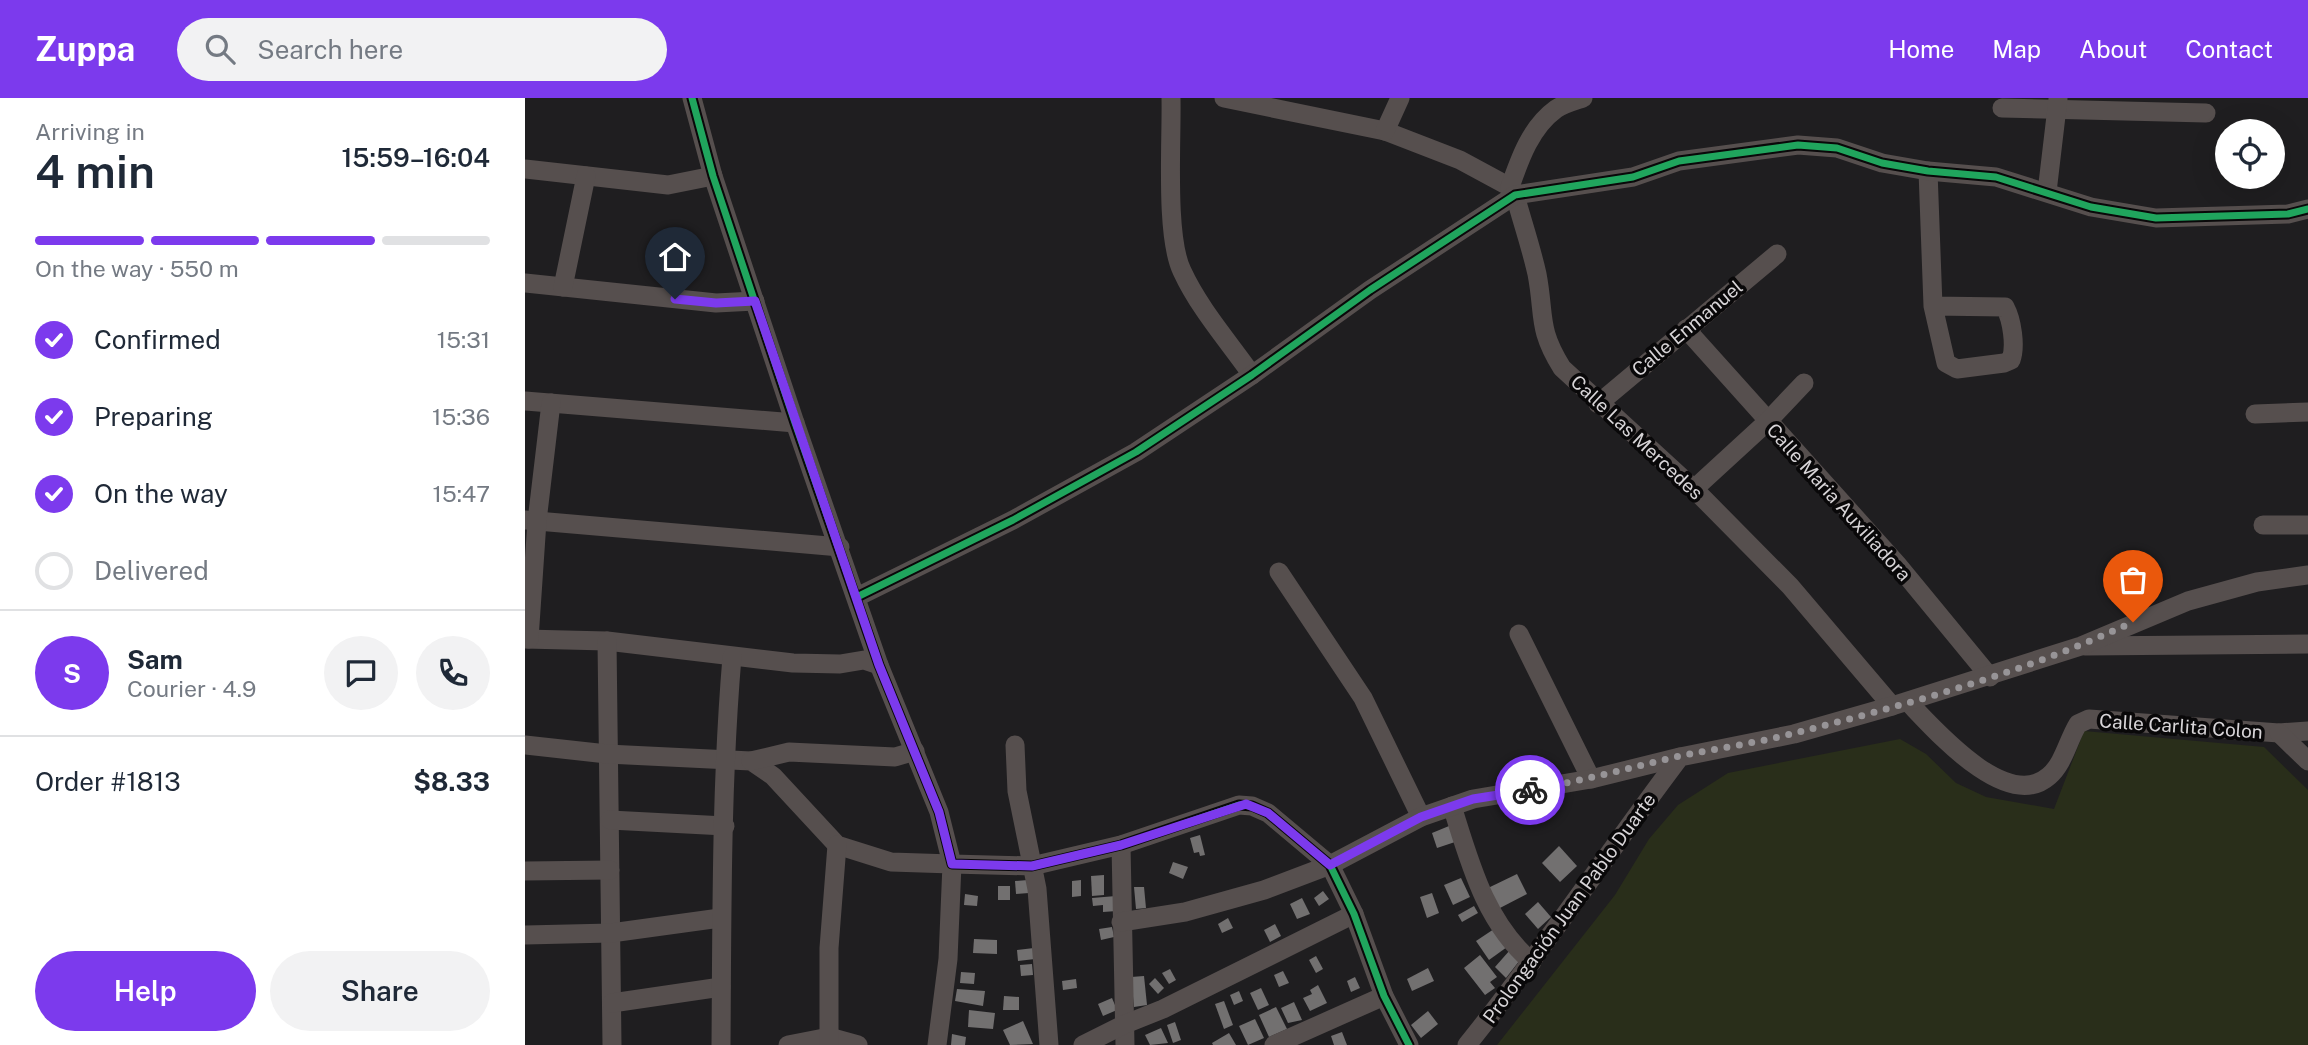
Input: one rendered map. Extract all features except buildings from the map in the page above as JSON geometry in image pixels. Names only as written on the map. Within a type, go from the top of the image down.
[{"type":"street","points":[[692,98],[713,176],[795,423],[857,597],[870,640],[872,662],[915,751],[939,812],[952,864],[948,959],[937,1045]]},
{"type":"street","points":[[1171,98],[1172,222],[1181,269],[1203,307],[1252,374]]},
{"type":"street","points":[[1224,98],[1303,106],[1385,131],[1460,160],[1513,191]]},
{"type":"street","points":[[1385,131],[1400,98]]},
{"type":"street","points":[[1513,191],[1521,155],[1537,129],[1557,108],[1583,98]]},
{"type":"street","points":[[2002,108],[2057,104],[2206,113]]},
{"type":"street","points":[[2047,192],[2057,104]]},
{"type":"street","points":[[857,597],[1013,520],[1136,452],[1513,191],[1633,177],[1679,161],[1798,145],[1837,148],[1882,163],[1928,171],[1996,177],[2091,207],[2156,218],[2288,214],[2308,209]]},
{"type":"street","points":[[525,169],[668,185],[713,176]]},
{"type":"street","points":[[1928,171],[1933,306],[1946,363],[1957,369],[2011,360],[2014,353],[2009,315],[2005,307],[1933,306]]},
{"type":"street","points":[[563,287],[586,176]]},
{"type":"street","name":"Calle Las Mercedes","points":[[1513,191],[1537,275],[1541,325],[1548,346],[1562,368],[1598,404],[1694,489],[1790,586],[1900,704]]},
{"type":"street","name":"Calle Enmanuel","points":[[1598,404],[1777,254]]},
{"type":"street","points":[[525,283],[716,303],[755,301]]},
{"type":"street","name":"Calle Maria Auxiliadora","points":[[1686,329],[1897,564],[1990,677]]},
{"type":"street","points":[[1694,489],[1767,422],[1804,383]]},
{"type":"street","points":[[525,401],[795,423]]},
{"type":"street","points":[[551,403],[531,521],[527,639],[607,642],[732,657],[821,664],[872,662]]},
{"type":"street","points":[[2255,414],[2308,412]]},
{"type":"street","points":[[531,521],[840,547]]},
{"type":"street","points":[[2263,526],[2308,525]]},
{"type":"street","points":[[1279,572],[1363,698],[1421,817]]},
{"type":"street","points":[[1121,922],[1185,912],[1264,890],[1330,865],[1421,817],[1473,799],[1591,779],[1680,757],[1794,734],[1990,677],[2081,646],[2188,601],[2257,582],[2308,575]]},
{"type":"street","points":[[1519,634],[1591,779]]},
{"type":"street","points":[[607,642],[612,1045]]},
{"type":"street","points":[[2081,646],[2177,648],[2308,644]]},
{"type":"street","points":[[721,1045],[720,918],[732,657]]},
{"type":"street","name":"Calle Carlita Colon","points":[[1900,704],[1969,762],[2016,785],[2034,784],[2048,777],[2057,766],[2078,724],[2089,719],[2279,733],[2308,731]]},
{"type":"street","points":[[2279,733],[2308,761]]},
{"type":"street","points":[[525,745],[607,754],[751,761],[789,752],[895,757],[915,751]]},
{"type":"street","points":[[1015,745],[1017,791],[1037,889],[1049,1045]]},
{"type":"street","name":"Prolongación Juan Pablo Duarte","points":[[1467,1045],[1532,962],[1596,869],[1680,757]]},
{"type":"street","points":[[751,761],[773,776],[837,845],[891,862],[1032,866],[1121,845],[1246,804],[1268,813],[1330,865],[1354,914],[1384,996],[1409,1045]]},
{"type":"street","points":[[1451,806],[1471,866],[1495,920],[1507,938],[1532,962]]},
{"type":"street","points":[[610,820],[725,826]]},
{"type":"street","points":[[829,1041],[829,948],[837,845]]},
{"type":"street","points":[[1121,845],[1125,1045]]},
{"type":"street","points":[[525,871],[610,870]]},
{"type":"street","points":[[1083,1045],[1163,1009],[1354,914]]},
{"type":"street","points":[[525,935],[611,933],[720,918]]},
{"type":"street","points":[[612,1003],[721,986]]},
{"type":"street","points":[[1274,1045],[1384,996]]},
{"type":"street","points":[[788,1045],[829,1041],[858,1045]]},
{"type":"green space","points":[[2084,731],[2264,747],[2308,790],[2308,1045],[1497,1045],[1615,895],[1649,839],[1678,805],[1728,773],[1900,739],[1926,754],[1956,783],[1986,797],[2054,809]]},
{"type":"cycle path","points":[[692,98],[713,176],[795,423],[879,665],[939,812],[952,864],[1032,866],[1121,845],[1239,805],[1252,806],[1268,813],[1330,865],[1354,914],[1384,996],[1409,1045]]},
{"type":"cycle path","points":[[857,597],[1013,520],[1136,452],[1252,375],[1370,290],[1515,195],[1633,177],[1679,161],[1798,145],[1837,148],[1882,163],[1928,171],[1996,177],[2091,207],[2156,218],[2288,214],[2308,209]]},
{"type":"way so far","points":[[1530,790],[1794,734],[1990,677],[2081,646],[2133,622]]},
{"type":"route","points":[[675,299],[716,303],[755,301],[879,665],[939,812],[952,864],[1032,866],[1121,845],[1246,804],[1268,813],[1330,865],[1421,817],[1473,799],[1530,790]]}]
